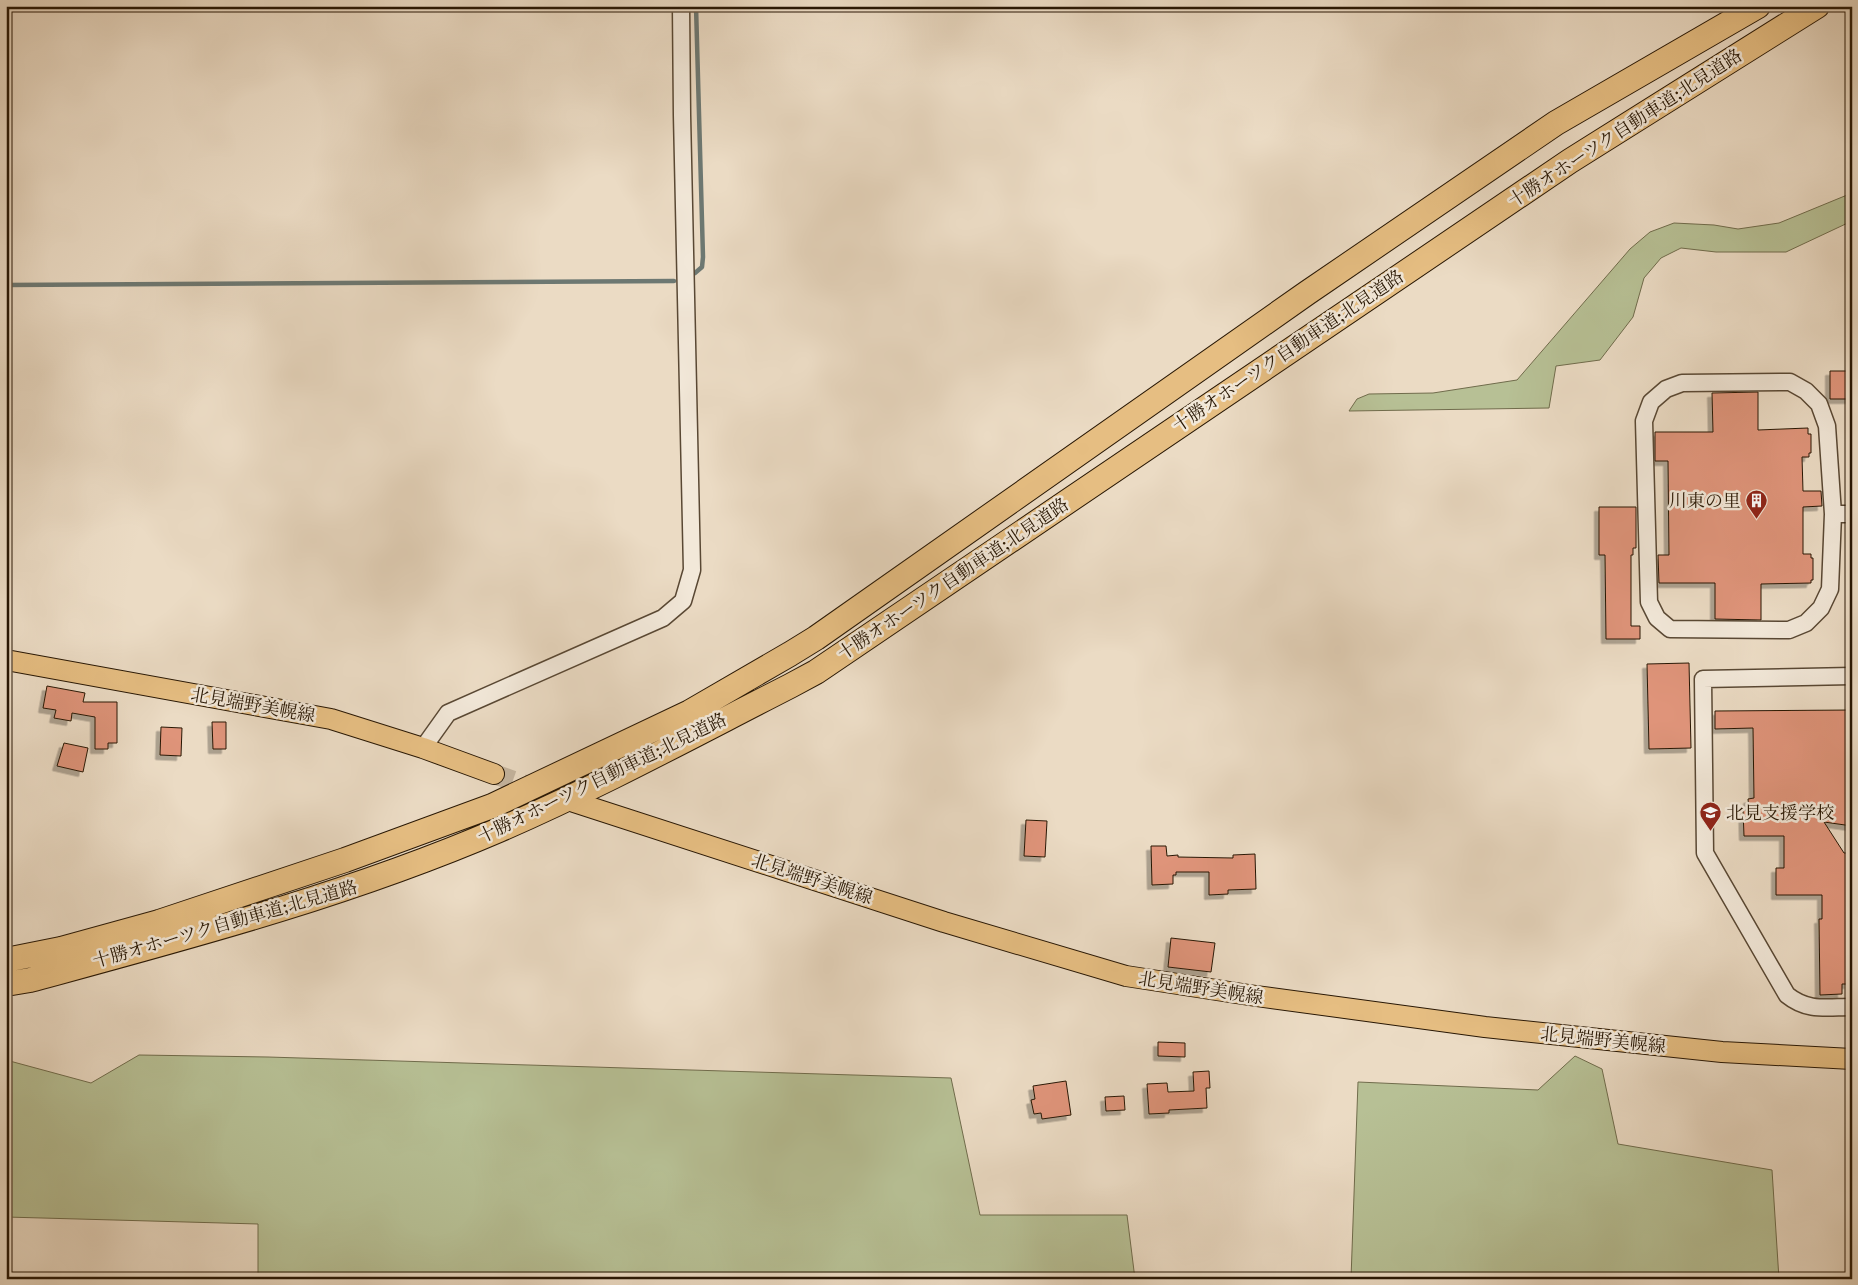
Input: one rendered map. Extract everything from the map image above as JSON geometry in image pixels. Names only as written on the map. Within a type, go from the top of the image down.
[{"type":"highway","name":"十勝オホーツク自動車道;北見道路","points":[[6,960],[61,949],[159,922],[345,860],[492,806],[690,712],[816,638],[1307,293],[1556,123],[1758,6]]},
{"type":"highway","name":"十勝オホーツク自動車道;北見道路","points":[[6,984],[30,980],[234,924],[358,885],[499,830],[615,776],[816,672],[1570,161],[1817,6]]},
{"type":"highway","points":[[6,999],[32,993],[234,924]]},
{"type":"highway","points":[[6,953],[61,949]]},
{"type":"main road","name":"北見端野美幌線","points":[[6,660],[331,719],[423,748],[494,774]]},
{"type":"main road","name":"北見端野美幌線","points":[[574,802],[944,922],[1126,976],[1249,995],[1485,1027],[1722,1052],[1852,1059]]},
{"type":"street","points":[[423,748],[448,713],[663,618],[683,601],[692,570],[681,6]]},
{"type":"street","points":[[1790,382],[1806,391],[1819,404],[1827,426],[1833,514],[1830,589],[1821,608],[1806,623],[1789,630],[1670,629],[1657,618],[1649,602],[1644,421],[1651,402],[1666,389],[1682,383],[1790,382]]},
{"type":"street","points":[[1833,514],[1852,514]]},
{"type":"street","points":[[1852,676],[1703,679],[1705,853],[1787,996],[1797,1003],[1808,1007],[1852,1007]]},
{"type":"green space","points":[[1852,193],[1852,221],[1786,252],[1716,252],[1681,248],[1661,258],[1644,278],[1633,317],[1600,360],[1556,366],[1549,408],[1349,411],[1357,399],[1369,394],[1433,393],[1517,380],[1630,249],[1650,232],[1674,223],[1714,225],[1738,229],[1779,223]]},
{"type":"green space","points":[[139,1055],[268,1057],[951,1078],[980,1215],[1127,1215],[1135,1279],[258,1279],[258,1224],[6,1217],[6,1060],[91,1083]]},
{"type":"green space","points":[[1575,1056],[1602,1069],[1618,1144],[1772,1170],[1779,1279],[1351,1279],[1358,1082],[1538,1090]]},
{"type":"building","points":[[1830,371],[1852,371],[1852,399],[1830,399]]},
{"type":"building","name":"川東の里","points":[[1758,392],[1758,430],[1808,428],[1808,434],[1811,434],[1811,453],[1809,453],[1809,457],[1802,457],[1803,491],[1821,491],[1822,506],[1803,507],[1803,554],[1811,554],[1811,558],[1813,558],[1813,580],[1811,580],[1811,583],[1761,584],[1761,620],[1715,619],[1715,583],[1659,583],[1658,555],[1669,555],[1668,461],[1655,461],[1655,432],[1713,432],[1712,393]]},
{"type":"building","points":[[1599,507],[1636,507],[1636,548],[1633,548],[1633,555],[1631,555],[1631,626],[1640,626],[1640,639],[1606,639],[1605,555],[1599,555]]},
{"type":"building","points":[[1689,663],[1691,748],[1649,749],[1647,664]]},
{"type":"building","points":[[47,686],[85,693],[83,702],[117,702],[117,743],[108,743],[108,749],[95,749],[95,717],[72,713],[71,721],[54,718],[56,710],[43,708]]},
{"type":"building","points":[[1852,710],[1852,826],[1824,822],[1844,853],[1852,853],[1852,922],[1848,922],[1848,958],[1852,958],[1852,980],[1848,980],[1849,984],[1842,984],[1842,994],[1820,995],[1819,919],[1822,919],[1822,895],[1776,895],[1776,868],[1784,868],[1784,836],[1744,836],[1743,810],[1749,810],[1748,799],[1754,798],[1753,728],[1715,729],[1715,711]]},
{"type":"building","points":[[212,722],[226,722],[226,749],[213,749]]},
{"type":"building","points":[[161,727],[182,728],[181,756],[160,755]]},
{"type":"building","points":[[64,743],[88,748],[83,772],[57,766]]},
{"type":"building","points":[[1026,820],[1047,821],[1045,857],[1024,856]]},
{"type":"building","points":[[1151,846],[1166,846],[1167,856],[1178,855],[1178,857],[1233,858],[1233,855],[1255,854],[1256,889],[1228,890],[1228,894],[1209,895],[1209,872],[1176,872],[1176,875],[1173,875],[1173,884],[1152,885]]},
{"type":"building","points":[[1171,938],[1215,943],[1211,972],[1168,967]]},
{"type":"building","points":[[1158,1042],[1185,1043],[1185,1057],[1158,1056]]},
{"type":"building","points":[[1209,1071],[1210,1088],[1206,1088],[1207,1108],[1169,1110],[1169,1113],[1149,1114],[1147,1084],[1167,1083],[1168,1092],[1194,1091],[1193,1072]]},
{"type":"building","points":[[1066,1081],[1071,1115],[1042,1119],[1041,1113],[1034,1114],[1031,1100],[1035,1099],[1033,1086]]},
{"type":"building","points":[[1124,1096],[1125,1110],[1106,1111],[1105,1097]]},
{"type":"waterway","points":[[695,273],[702,267],[703,257],[696,6]]},
{"type":"waterway","points":[[6,285],[674,281]]},
{"type":"tunnel","points":[[494,774],[574,802]]},
{"type":"place","name":"川東の里","points":[[1757,520]]},
{"type":"place","name":"北見支援学校","points":[[1710,832]]}]
